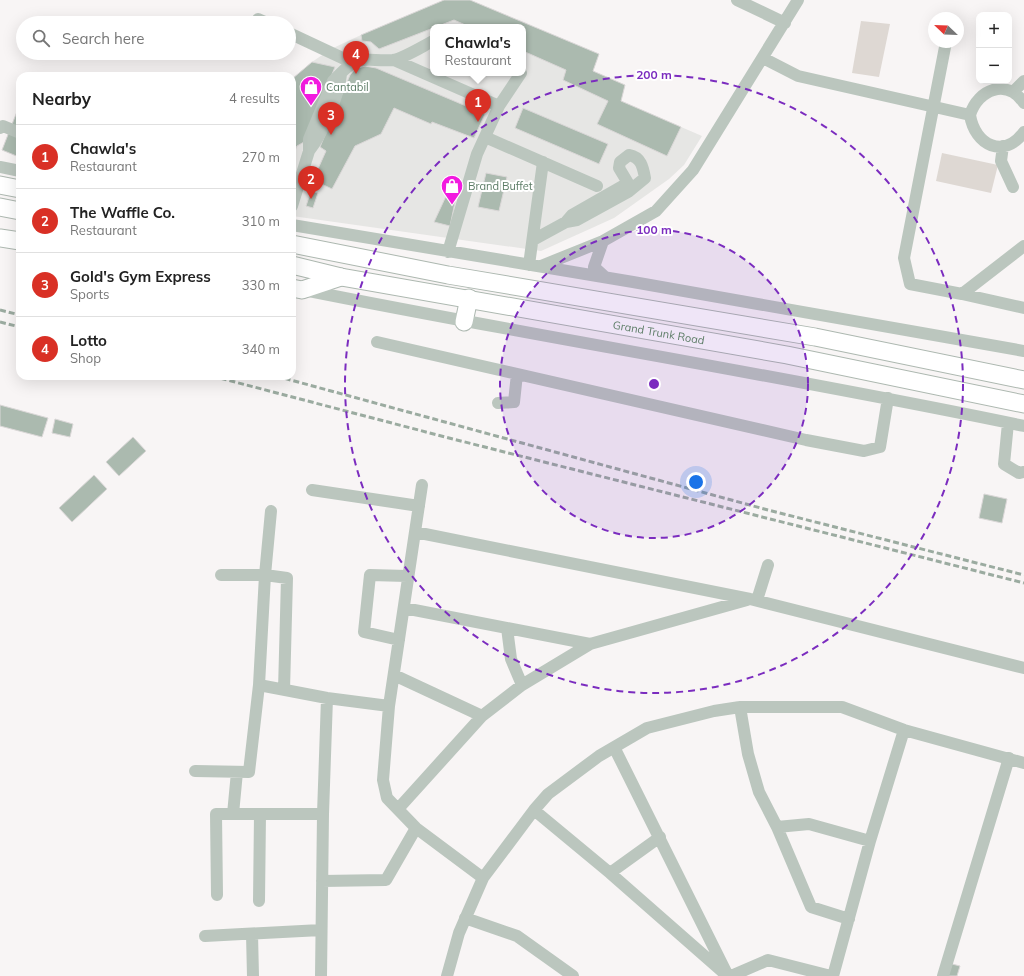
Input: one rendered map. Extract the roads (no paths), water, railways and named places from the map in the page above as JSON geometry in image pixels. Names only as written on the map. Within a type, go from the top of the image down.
[{"type":"highway","points":[[0,185],[16,188]]},
{"type":"highway","points":[[0,207],[16,210]]},
{"type":"highway","points":[[0,238],[16,240]]},
{"type":"highway","name":"Grand Trunk Road","points":[[296,245],[448,275],[815,337],[1024,380]]},
{"type":"highway","name":"Grand Trunk Road","points":[[296,266],[341,276],[788,355],[1024,404]]},
{"type":"highway","points":[[297,289],[341,276]]},
{"type":"highway","points":[[464,322],[469,298]]},
{"type":"street","points":[[737,0],[784,22]]},
{"type":"street","points":[[535,266],[603,241],[656,211],[693,170],[798,0]]},
{"type":"street","points":[[296,36],[353,63]]},
{"type":"street","points":[[394,60],[430,42]]},
{"type":"street","points":[[945,48],[932,107],[904,258],[910,284],[1024,308]]},
{"type":"street","points":[[763,58],[798,76],[970,115]]},
{"type":"street","points":[[296,193],[309,151],[310,139],[318,117],[333,81],[341,73],[353,63],[369,59],[394,60],[430,76]]},
{"type":"street","points":[[431,76],[499,106]]},
{"type":"street","points":[[448,252],[477,154],[499,106],[519,76]]},
{"type":"street","points":[[1013,92],[1024,81]]},
{"type":"street","points":[[1024,103],[1013,92],[1004,89],[994,89],[977,99],[970,115],[972,126],[981,140],[988,144],[1003,146],[1012,143],[1024,132]]},
{"type":"street","points":[[0,128],[3,126],[16,131]]},
{"type":"street","points":[[485,137],[597,186]]},
{"type":"street","points":[[1003,146],[1001,161],[1014,187]]},
{"type":"street","points":[[533,240],[566,222],[577,220],[628,192],[646,178],[641,162],[638,158],[629,155],[625,156],[620,162],[619,168],[628,183],[572,215],[566,222]]},
{"type":"street","points":[[535,266],[533,240],[543,162]]},
{"type":"street","points":[[0,167],[16,170]]},
{"type":"street","points":[[296,226],[605,277],[1024,351]]},
{"type":"street","points":[[603,241],[594,267],[605,277]]},
{"type":"street","points":[[962,294],[1024,246]]},
{"type":"street","points":[[297,289],[464,322],[534,333],[888,398],[1024,426]]},
{"type":"street","points":[[377,342],[806,440],[864,451],[880,447],[888,398]]},
{"type":"street","points":[[498,403],[514,402],[517,374]]},
{"type":"street","points":[[1008,423],[1004,464],[1019,474],[1024,472]]},
{"type":"street","points":[[422,485],[407,576],[400,640],[389,706],[383,780],[387,798],[416,828],[483,878]]},
{"type":"street","points":[[312,490],[419,506]]},
{"type":"street","points":[[195,771],[249,772],[259,685],[264,575],[271,511]]},
{"type":"street","points":[[415,532],[753,600],[1024,668]]},
{"type":"street","points":[[753,600],[768,565]]},
{"type":"street","points":[[221,575],[264,575],[287,578],[284,690]]},
{"type":"street","points":[[400,640],[364,632],[370,575],[407,576]]},
{"type":"street","points":[[398,809],[482,716],[522,685],[590,644],[753,600]]},
{"type":"street","points":[[404,608],[590,644]]},
{"type":"street","points":[[507,628],[511,659],[522,685]]},
{"type":"street","points":[[394,675],[482,716]]},
{"type":"street","points":[[259,685],[327,698],[389,706]]},
{"type":"street","points":[[321,976],[323,814],[327,698]]},
{"type":"street","points":[[740,707],[748,754],[759,792],[777,827],[811,907],[849,919]]},
{"type":"street","points":[[447,976],[459,933],[483,878],[534,810],[548,794],[599,756],[647,728],[714,711],[740,707],[842,707],[904,730],[1024,763]]},
{"type":"street","points":[[731,976],[745,973],[768,960],[832,976],[870,841],[904,730]]},
{"type":"street","points":[[614,747],[727,976]]},
{"type":"street","points":[[943,976],[1009,758]]},
{"type":"street","points":[[233,814],[236,772]]},
{"type":"street","points":[[534,810],[610,872],[727,976]]},
{"type":"street","points":[[217,895],[216,814],[323,814]]},
{"type":"street","points":[[259,901],[260,814]]},
{"type":"street","points":[[777,827],[808,824],[870,841]]},
{"type":"street","points":[[322,882],[386,880],[416,828]]},
{"type":"street","points":[[610,872],[660,838]]},
{"type":"street","points":[[465,918],[517,936],[562,972],[573,976]]},
{"type":"street","points":[[205,936],[321,930]]},
{"type":"street","points":[[252,934],[253,976]]},
{"type":"railway","points":[[0,310],[16,314]]},
{"type":"railway","points":[[0,322],[16,326]]},
{"type":"railway","points":[[227,380],[449,438],[1024,583]]},
{"type":"railway","points":[[291,380],[768,510],[1024,575]]},
{"type":"place","name":"Lotto","points":[[356,74]]},
{"type":"place","name":"Cantabil","points":[[311,106]]},
{"type":"place","name":"Chawla's","points":[[478,122]]},
{"type":"place","name":"Gold's Gym Express","points":[[331,135]]},
{"type":"place","name":"The Waffle Co.","points":[[311,199]]},
{"type":"place","name":"Brand Buffet","points":[[452,206]]}]
